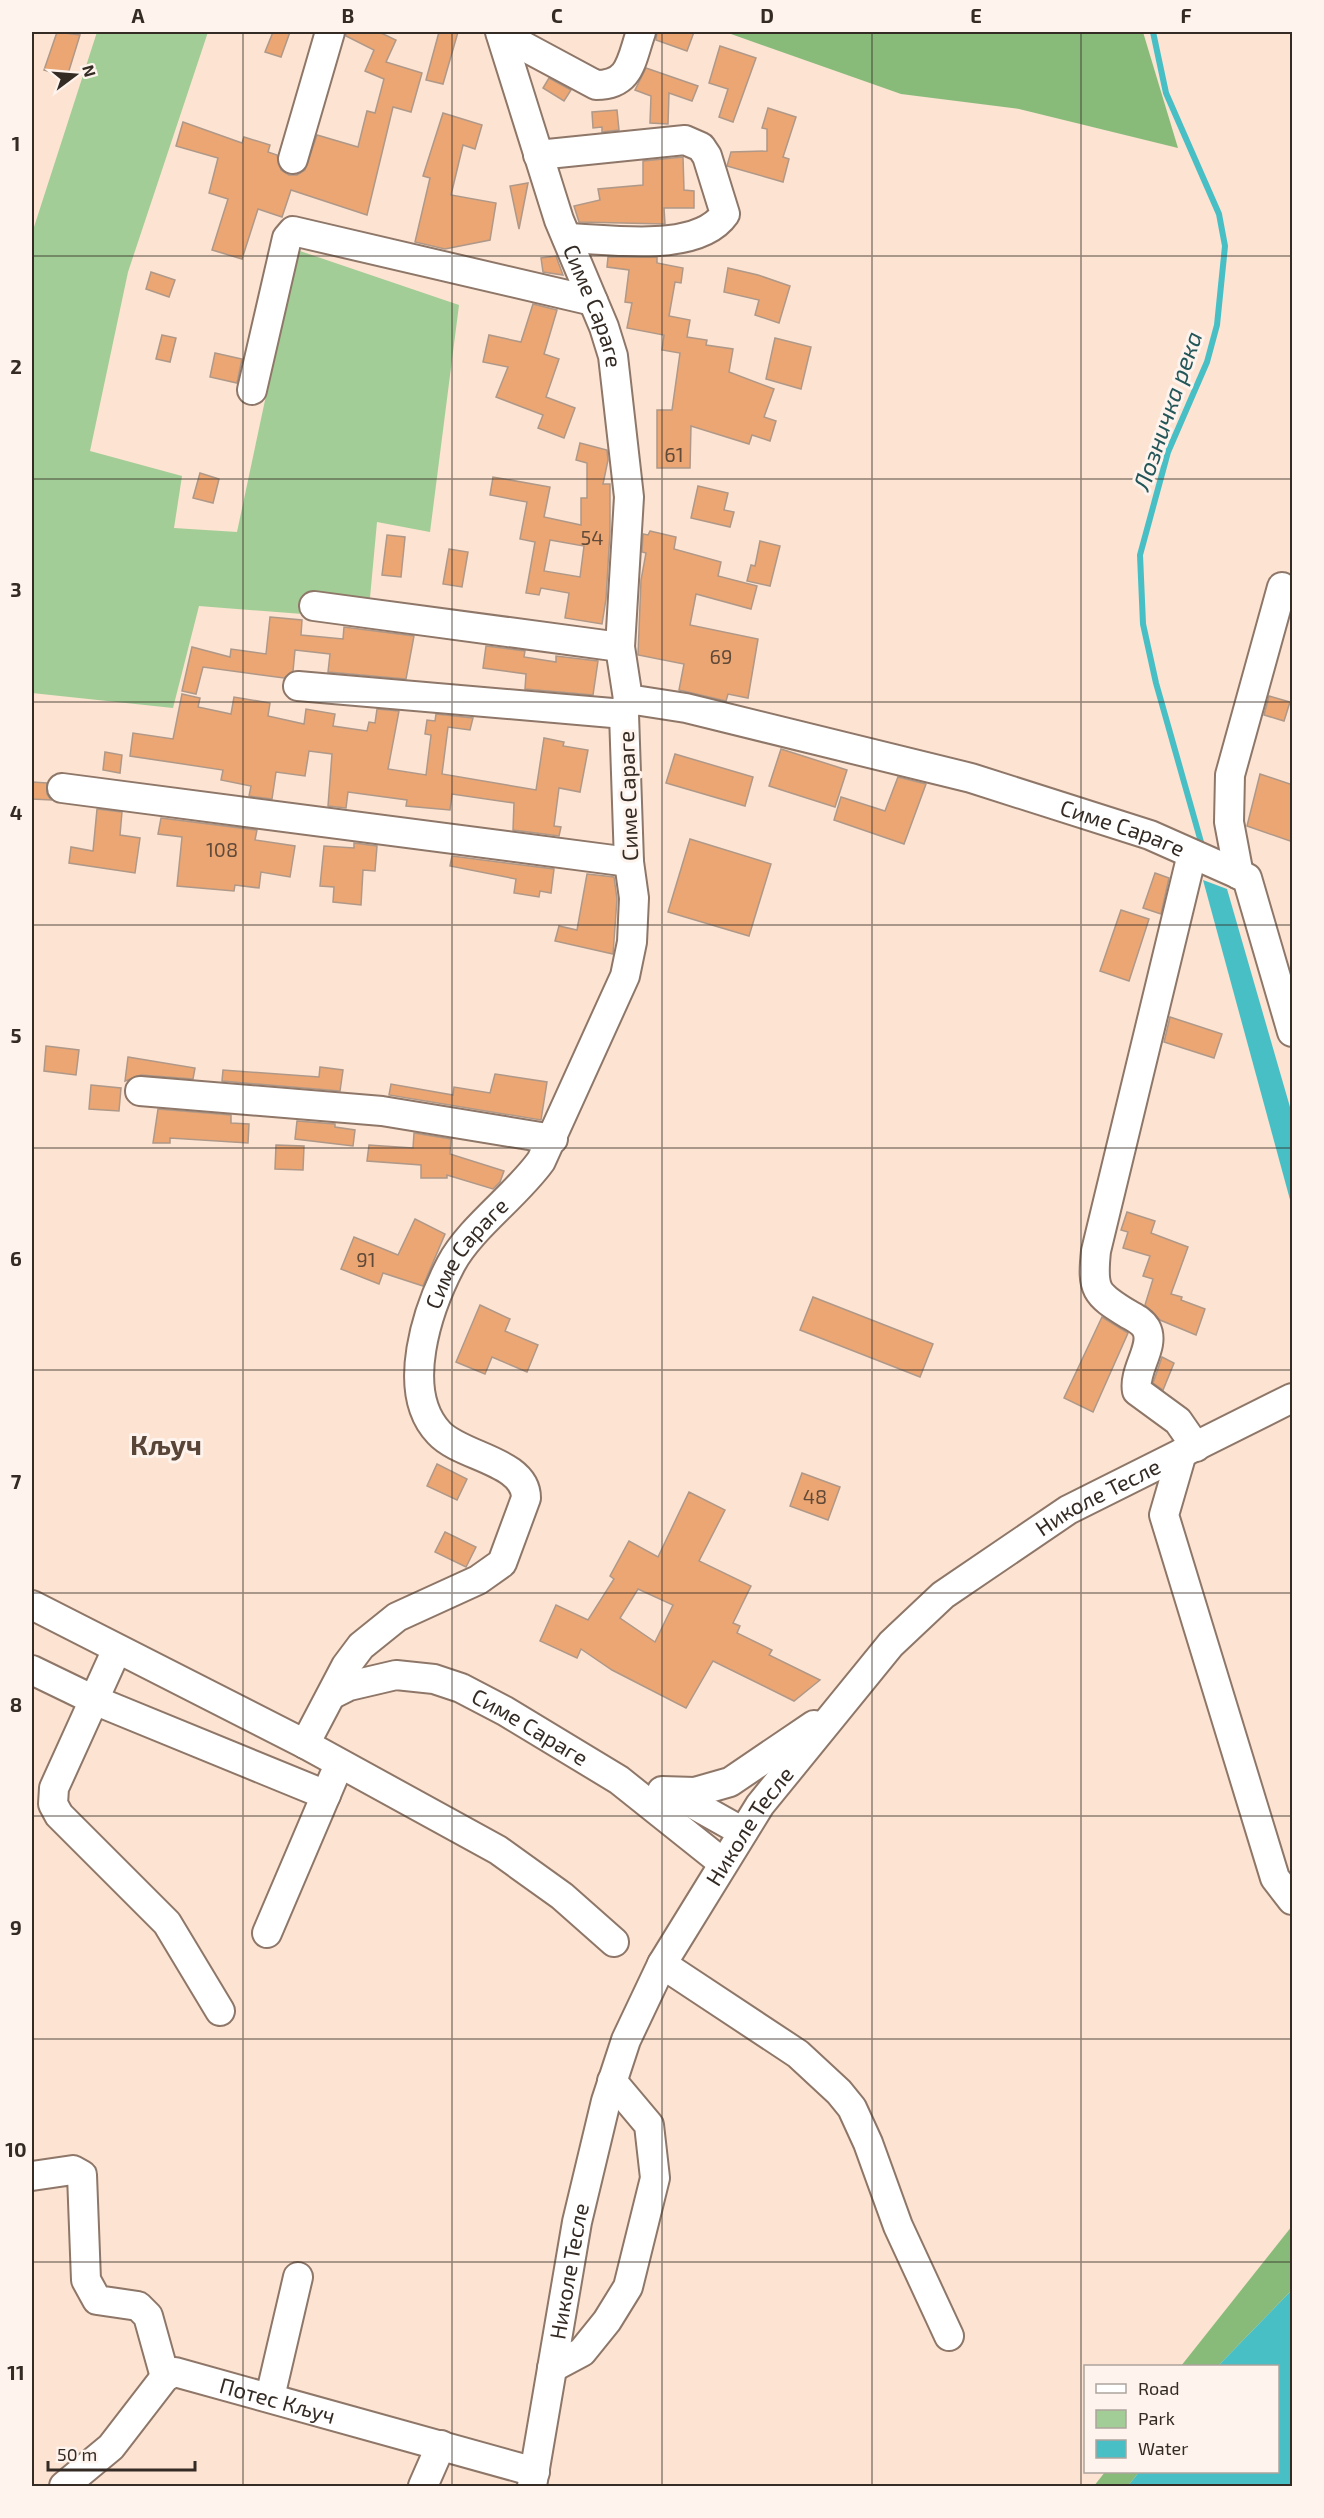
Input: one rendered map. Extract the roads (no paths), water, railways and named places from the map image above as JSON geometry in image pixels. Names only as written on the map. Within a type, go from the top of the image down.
[{"type":"street","points":[[293,159],[330,32]]},
{"type":"street","points":[[501,33],[596,85],[611,85],[619,81],[626,72],[641,32]]},
{"type":"street","name":"Симе Сараге","points":[[304,1744],[333,1694],[346,1666],[361,1646],[397,1617],[494,1571],[508,1553],[526,1498],[526,1489],[516,1474],[448,1441],[437,1432],[425,1410],[418,1369],[428,1322],[452,1262],[528,1179],[553,1138],[625,976],[634,922],[626,706],[620,647],[629,496],[613,356],[567,238],[538,155],[501,33]]},
{"type":"street","points":[[538,155],[684,140],[701,147],[707,156],[724,214],[711,228],[670,241],[567,238]]},
{"type":"street","points":[[252,390],[287,238],[294,231],[593,301]]},
{"type":"street","points":[[1282,587],[1230,775],[1228,814],[1239,875],[1247,878],[1293,1032]]},
{"type":"street","points":[[314,606],[620,647]]},
{"type":"street","points":[[298,686],[626,706]]},
{"type":"street","name":"Симе Сараге","points":[[626,706],[687,708],[971,778],[1150,836],[1239,875]]},
{"type":"street","points":[[63,788],[630,862]]},
{"type":"street","points":[[1192,854],[1096,1251],[1094,1276],[1101,1298],[1141,1321],[1148,1331],[1148,1342],[1135,1380],[1137,1391],[1178,1421],[1189,1450],[1164,1515],[1275,1878],[1293,1900]]},
{"type":"street","points":[[140,1091],[381,1111],[553,1138]]},
{"type":"street","name":"Николе Тесле","points":[[533,2479],[577,2222],[612,2081],[626,2040],[662,1964],[760,1805],[891,1644],[943,1595],[1068,1510],[1293,1398]]},
{"type":"street","points":[[32,1605],[304,1744],[498,1850],[562,1896],[614,1942]]},
{"type":"street","points":[[379,1631],[379,1650],[383,1660],[396,1675]]},
{"type":"street","points":[[117,1649],[54,1788],[53,1804],[59,1815],[167,1923],[220,2011]]},
{"type":"street","points":[[32,1670],[94,1700],[326,1795]]},
{"type":"street","name":"Симе Сараге","points":[[333,1694],[349,1686],[396,1675],[434,1679],[461,1688],[505,1711],[619,1780]]},
{"type":"street","points":[[662,1791],[696,1792],[730,1782],[742,1776],[792,1738],[831,1716]]},
{"type":"street","points":[[267,1933],[339,1763]]},
{"type":"street","points":[[619,1780],[686,1800],[743,1832]]},
{"type":"street","points":[[619,1780],[723,1863]]},
{"type":"street","points":[[662,1964],[798,2054],[839,2092],[852,2108],[868,2143],[898,2226],[949,2336]]},
{"type":"street","points":[[552,2368],[582,2352],[607,2321],[628,2287],[655,2178],[649,2125],[612,2081]]},
{"type":"street","points":[[32,2176],[73,2170],[82,2175],[86,2280],[97,2300],[138,2306],[148,2316],[165,2377],[111,2447],[64,2487]]},
{"type":"street","points":[[270,2397],[298,2277]]},
{"type":"street","name":"Потес Кључ","points":[[165,2377],[175,2372],[270,2397],[441,2445],[533,2479]]},
{"type":"street","points":[[423,2487],[441,2445]]},
{"type":"water","points":[[1203,880],[1227,889],[1292,1114],[1292,1207]]},
{"type":"water","points":[[1292,2290],[1292,2486],[1128,2486],[1138,2473],[1279,2473],[1279,2365],[1219,2365]]},
{"type":"waterway","name":"Лозничка река","points":[[1153,32],[1166,93],[1219,214],[1225,246],[1217,325],[1207,362],[1168,452],[1140,555],[1143,624],[1156,683],[1201,842]]},
{"type":"district","name":"Кључ","points":[[166,1445]]}]
